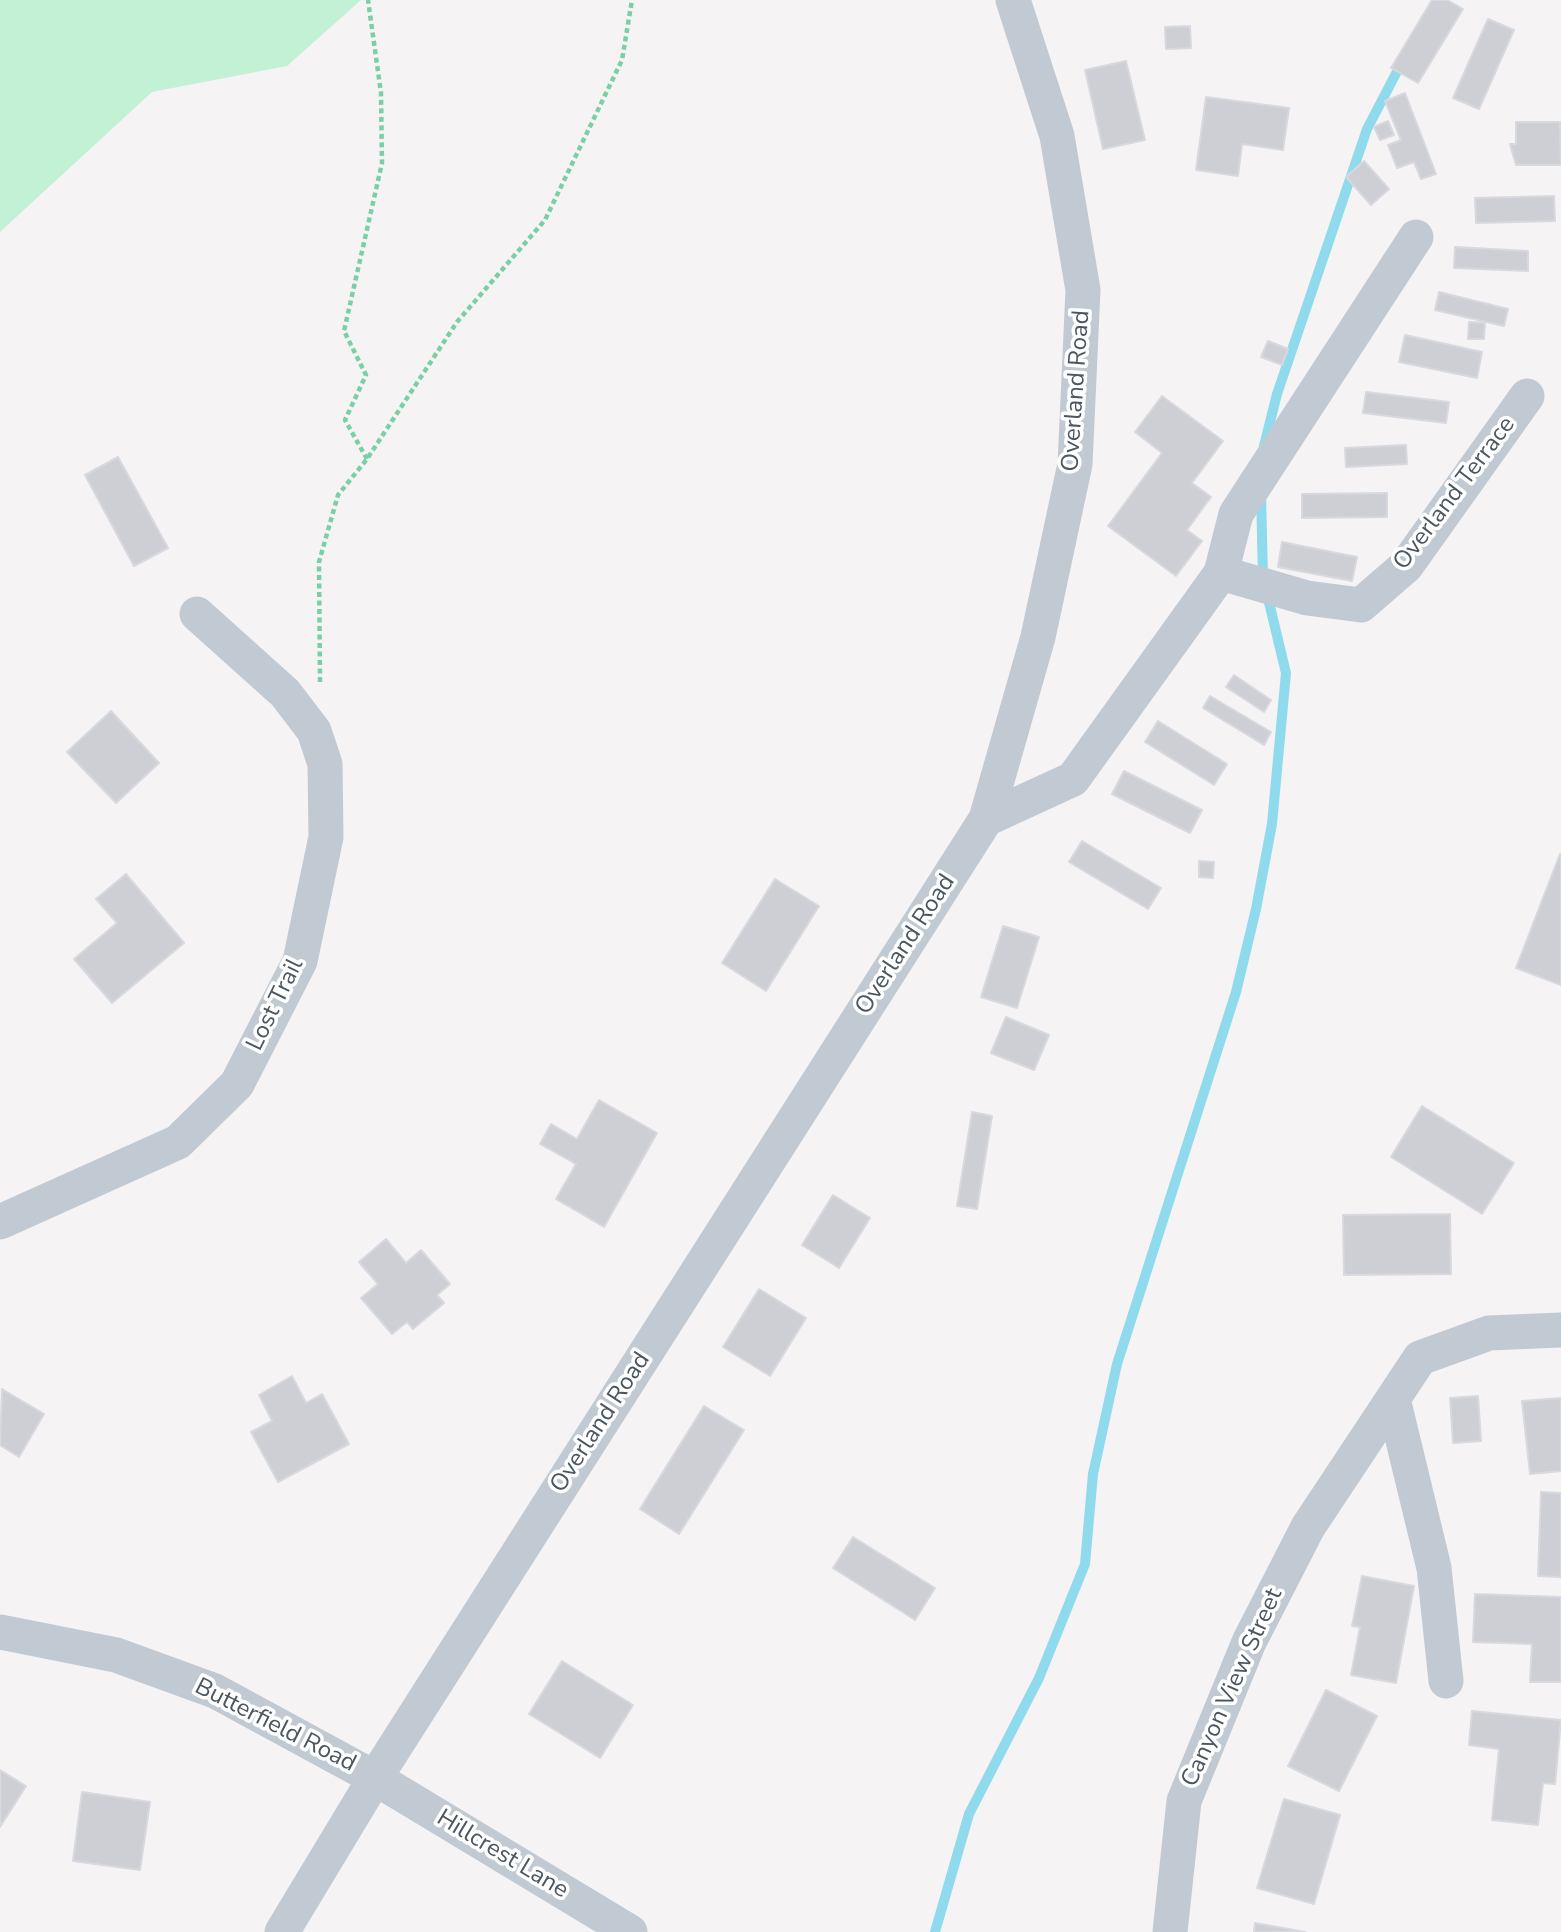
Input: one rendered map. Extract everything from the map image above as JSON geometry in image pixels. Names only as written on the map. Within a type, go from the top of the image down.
[{"type":"street","name":"Overland Road","points":[[375,1778],[986,819],[1038,637],[1075,464],[1083,290],[1057,136],[1013,0]]},
{"type":"street","points":[[986,819],[1073,779],[1221,573],[1236,514],[1416,237]]},
{"type":"street","name":"Overland Terrace","points":[[1221,573],[1307,598],[1361,605],[1406,566],[1527,397]]},
{"type":"street","name":"Lost Trail","points":[[0,1222],[178,1142],[237,1083],[300,961],[326,837],[325,764],[314,731],[285,693],[197,614]]},
{"type":"street","name":"Canyon View Street","points":[[1170,1932],[1184,1801],[1248,1642],[1308,1527],[1420,1358],[1489,1333],[1561,1329]]},
{"type":"street","points":[[1393,1399],[1434,1568],[1446,1681]]},
{"type":"street","name":"Butterfield Road","points":[[0,1632],[116,1655],[215,1691],[375,1778],[282,1932]]},
{"type":"street","name":"Hillcrest Lane","points":[[375,1778],[630,1932]]},
{"type":"path","points":[[367,459],[345,420],[366,374],[344,331],[382,163],[381,93],[368,0]]},
{"type":"path","points":[[308,723],[320,701],[319,562],[338,495],[367,459],[457,322],[545,220],[622,60],[632,0]]},
{"type":"green space","points":[[0,0],[361,0],[287,66],[152,92],[0,232]]},
{"type":"building","points":[[1432,0],[1447,0],[1463,9],[1418,83],[1391,68]]},
{"type":"building","points":[[1488,19],[1514,30],[1479,109],[1453,98]]},
{"type":"building","points":[[1190,26],[1191,48],[1166,49],[1165,27]]},
{"type":"building","points":[[1126,61],[1145,140],[1103,149],[1085,70]]},
{"type":"building","points":[[1405,93],[1436,174],[1421,179],[1414,162],[1397,168],[1388,145],[1401,140],[1385,101]]},
{"type":"building","points":[[1206,97],[1289,108],[1283,150],[1242,144],[1238,176],[1196,170]]},
{"type":"building","points":[[1388,121],[1394,135],[1380,140],[1374,127]]},
{"type":"building","points":[[1516,122],[1560,122],[1561,165],[1516,165],[1510,144],[1516,144]]},
{"type":"building","points":[[1364,161],[1389,189],[1371,205],[1346,177]]},
{"type":"building","points":[[1554,196],[1555,221],[1476,223],[1475,198]]},
{"type":"building","points":[[1455,247],[1528,251],[1528,271],[1454,268]]},
{"type":"building","points":[[1439,292],[1508,309],[1504,326],[1435,310]]},
{"type":"building","points":[[1469,322],[1485,323],[1484,339],[1468,339]]},
{"type":"building","points":[[1405,335],[1482,352],[1477,378],[1399,362]]},
{"type":"building","points":[[1268,341],[1288,349],[1282,365],[1261,357]]},
{"type":"building","points":[[1366,392],[1449,402],[1446,423],[1363,413]]},
{"type":"building","points":[[1162,396],[1223,441],[1192,483],[1211,497],[1187,530],[1202,541],[1176,576],[1108,526],[1162,453],[1135,432]]},
{"type":"building","points":[[1406,445],[1407,464],[1346,467],[1345,448]]},
{"type":"building","points":[[118,457],[168,548],[134,566],[85,475]]},
{"type":"building","points":[[1387,493],[1387,517],[1302,518],[1302,494]]},
{"type":"building","points":[[1282,542],[1357,557],[1352,581],[1278,567]]},
{"type":"building","points":[[1234,675],[1271,700],[1264,712],[1226,687]]},
{"type":"building","points":[[1210,696],[1271,732],[1264,745],[1203,708]]},
{"type":"building","points":[[111,711],[159,763],[116,803],[67,752]]},
{"type":"building","points":[[1158,721],[1227,764],[1214,785],[1145,742]]},
{"type":"building","points":[[1124,771],[1202,810],[1190,833],[1112,794]]},
{"type":"building","points":[[1082,841],[1161,888],[1148,909],[1069,862]]},
{"type":"building","points":[[1561,854],[1561,985],[1516,968]]},
{"type":"building","points":[[1199,861],[1214,862],[1213,878],[1199,877]]},
{"type":"building","points":[[126,874],[184,943],[112,1003],[74,959],[117,923],[96,899]]},
{"type":"building","points":[[775,879],[819,906],[766,991],[722,963]]},
{"type":"building","points":[[1003,926],[1039,937],[1017,1008],[981,997]]},
{"type":"building","points":[[1006,1017],[1049,1035],[1034,1070],[991,1053]]},
{"type":"building","points":[[599,1100],[657,1133],[604,1227],[556,1199],[576,1164],[540,1144],[551,1124],[577,1139]]},
{"type":"building","points":[[1422,1106],[1514,1163],[1482,1214],[1391,1157]]},
{"type":"building","points":[[972,1112],[992,1116],[977,1209],[957,1206]]},
{"type":"building","points":[[833,1195],[870,1218],[839,1268],[802,1245]]},
{"type":"building","points":[[1450,1214],[1451,1274],[1344,1275],[1343,1215]]},
{"type":"building","points":[[386,1239],[406,1263],[421,1250],[450,1284],[437,1295],[444,1303],[413,1329],[407,1322],[392,1334],[361,1298],[378,1284],[359,1262]]},
{"type":"building","points":[[759,1289],[806,1318],[770,1376],[723,1347]]},
{"type":"building","points":[[292,1376],[306,1403],[322,1394],[349,1444],[278,1482],[251,1432],[272,1421],[259,1395]]},
{"type":"building","points":[[2,1389],[44,1414],[19,1457],[0,1445]]},
{"type":"building","points":[[1478,1396],[1481,1441],[1453,1443],[1450,1398]]},
{"type":"building","points":[[1561,1398],[1561,1471],[1530,1474],[1522,1401]]},
{"type":"building","points":[[704,1406],[744,1430],[679,1534],[640,1509]]},
{"type":"building","points":[[1541,1492],[1561,1493],[1561,1577],[1538,1576]]},
{"type":"building","points":[[853,1537],[935,1588],[915,1620],[833,1568]]},
{"type":"building","points":[[1362,1576],[1414,1586],[1396,1683],[1351,1675],[1360,1627],[1352,1626]]},
{"type":"building","points":[[1475,1594],[1561,1597],[1561,1682],[1530,1682],[1532,1644],[1473,1642]]},
{"type":"building","points":[[562,1661],[633,1705],[600,1758],[529,1714]]},
{"type":"building","points":[[1326,1690],[1377,1716],[1339,1791],[1288,1766]]},
{"type":"building","points":[[1472,1711],[1561,1720],[1555,1784],[1543,1783],[1538,1825],[1492,1820],[1499,1749],[1469,1745]]},
{"type":"building","points":[[0,1770],[26,1786],[0,1827]]},
{"type":"building","points":[[82,1792],[150,1802],[140,1870],[73,1861]]},
{"type":"building","points":[[1284,1799],[1340,1815],[1314,1904],[1257,1888]]},
{"type":"building","points":[[1255,1923],[1305,1932],[1254,1932]]},
{"type":"waterway","points":[[1264,446],[1277,394],[1367,129],[1403,60]]},
{"type":"waterway","points":[[1261,493],[1263,578]]},
{"type":"waterway","points":[[935,1932],[969,1814],[1039,1678],[1085,1564],[1093,1474],[1117,1364],[1236,992],[1256,909],[1272,824],[1286,673],[1267,594]]}]
